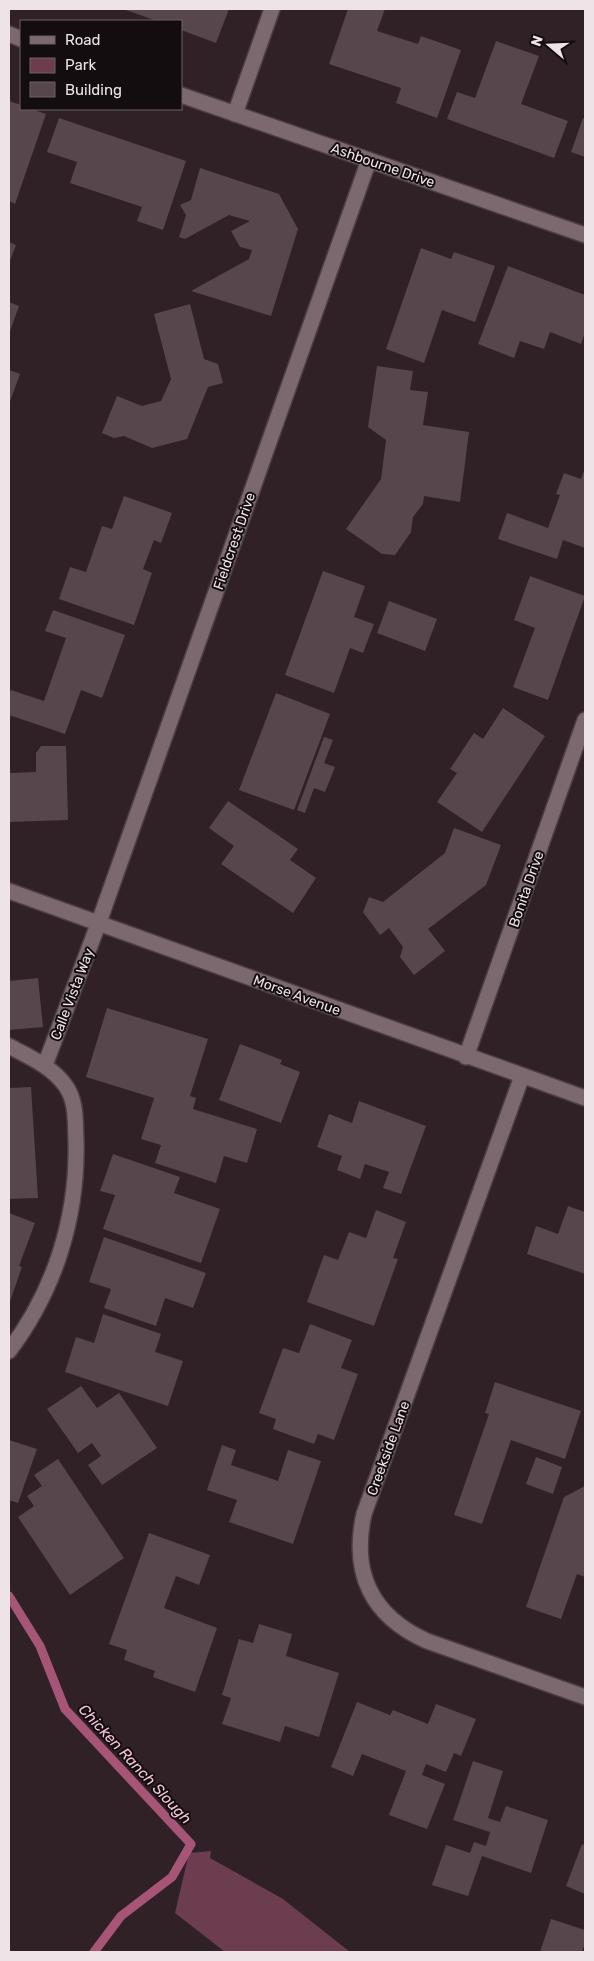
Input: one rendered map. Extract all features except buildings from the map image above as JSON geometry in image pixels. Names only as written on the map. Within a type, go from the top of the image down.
[{"type":"street","points":[[236,114],[272,9]]},
{"type":"street","name":"Ashbourne Drive","points":[[182,95],[585,235]]},
{"type":"street","name":"Fieldcrest Drive","points":[[99,922],[369,160]]},
{"type":"street","name":"Bonita Drive","points":[[466,1057],[585,720]]},
{"type":"street","name":"Morse Avenue","points":[[9,891],[99,922],[466,1057],[585,1098]]},
{"type":"street","name":"Calle Vista Way","points":[[45,1065],[99,922]]},
{"type":"street","points":[[9,1046],[45,1065],[65,1085],[73,1102],[77,1170],[72,1210],[59,1260],[43,1297],[23,1332],[9,1351]]},
{"type":"street","name":"Creekside Lane","points":[[522,1076],[364,1514],[359,1552],[363,1572],[370,1590],[380,1606],[393,1621],[409,1632],[427,1641],[585,1697]]},
{"type":"green space","points":[[211,1851],[210,1858],[283,1899],[350,1952],[225,1952],[175,1913],[189,1853]]},
{"type":"waterway","name":"Chicken Ranch Slough","points":[[9,1596],[40,1646],[65,1709],[191,1844],[172,1877],[121,1916],[94,1952]]}]
